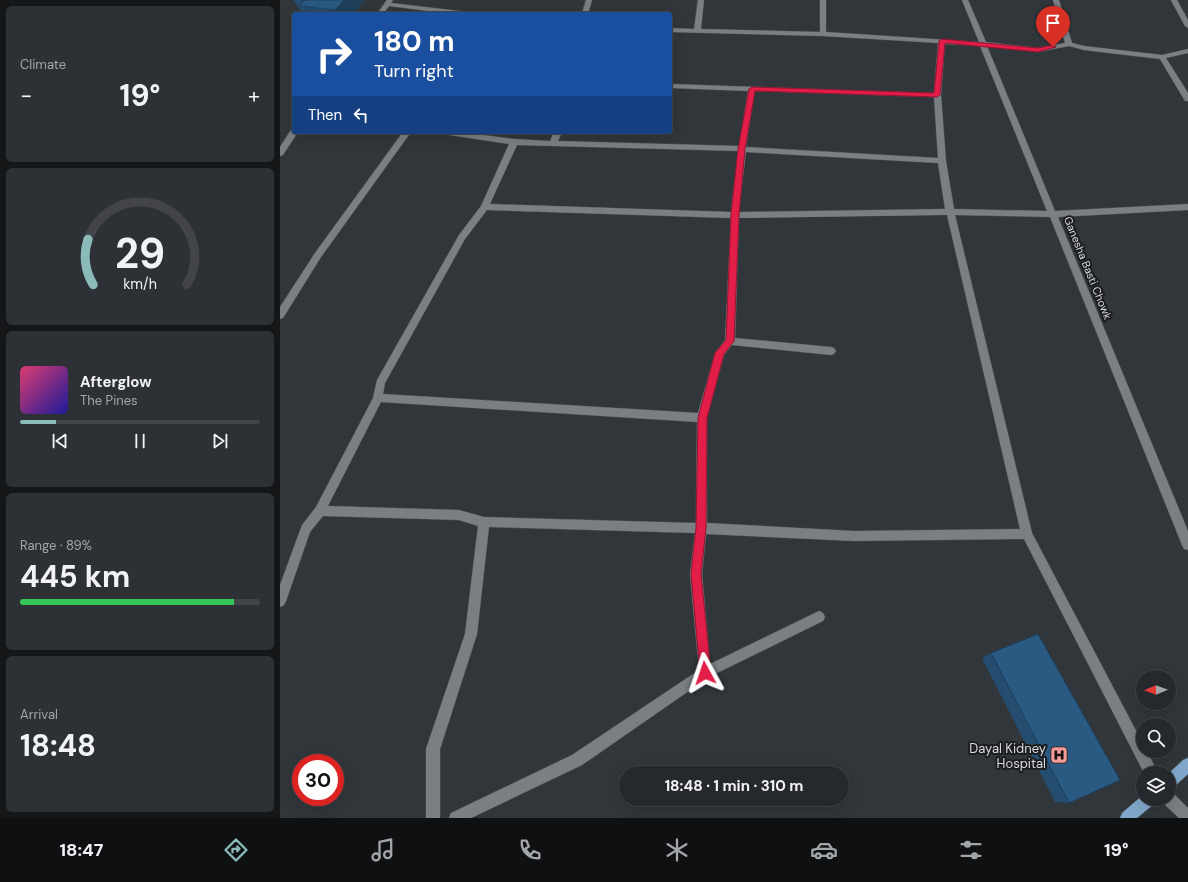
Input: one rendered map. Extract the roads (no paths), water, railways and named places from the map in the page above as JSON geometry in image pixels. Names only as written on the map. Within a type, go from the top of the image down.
[{"type":"main road","points":[[1176,776],[1188,765]]},
{"type":"main road","points":[[1127,818],[1141,806]]},
{"type":"street","points":[[586,12],[589,0]]},
{"type":"street","points":[[697,31],[701,0]]},
{"type":"street","points":[[823,0],[823,34]]},
{"type":"street","name":"Ganesha Basti Chowk","points":[[965,0],[1188,545]]},
{"type":"street","points":[[1056,0],[1069,44]]},
{"type":"street","points":[[1174,0],[1188,26]]},
{"type":"street","points":[[382,12],[389,2],[455,12]]},
{"type":"street","points":[[672,30],[823,34],[983,44],[1038,50],[1069,44],[1084,48],[1162,56],[1188,51]]},
{"type":"street","points":[[942,41],[937,95],[942,161],[950,212],[1027,534],[1147,766]]},
{"type":"street","points":[[1162,56],[1188,99]]},
{"type":"street","points":[[672,86],[937,95]]},
{"type":"street","points":[[705,673],[696,574],[701,528],[702,418],[720,353],[730,341],[735,215],[742,149],[752,89]]},
{"type":"street","points":[[280,153],[293,134]]},
{"type":"street","points":[[280,315],[318,255],[406,134]]},
{"type":"street","points":[[456,134],[514,142],[742,149],[942,161]]},
{"type":"street","points":[[553,143],[557,134]]},
{"type":"street","points":[[280,601],[306,529],[320,511],[378,398],[380,383],[462,237],[485,207],[514,142]]},
{"type":"street","points":[[485,207],[735,215],[950,212],[1053,214],[1188,207]]},
{"type":"street","points":[[730,341],[831,351]]},
{"type":"street","points":[[378,398],[702,418]]},
{"type":"street","points":[[320,511],[458,515],[484,522],[701,528],[854,536],[1027,534]]},
{"type":"street","points":[[433,818],[433,749],[471,634],[484,522]]},
{"type":"street","points":[[456,818],[577,760],[705,673],[819,617]]},
{"type":"street","points":[[1176,806],[1188,817]]},
{"type":"place","name":"Dayal Kidney Hospital","points":[[1059,755]]}]
